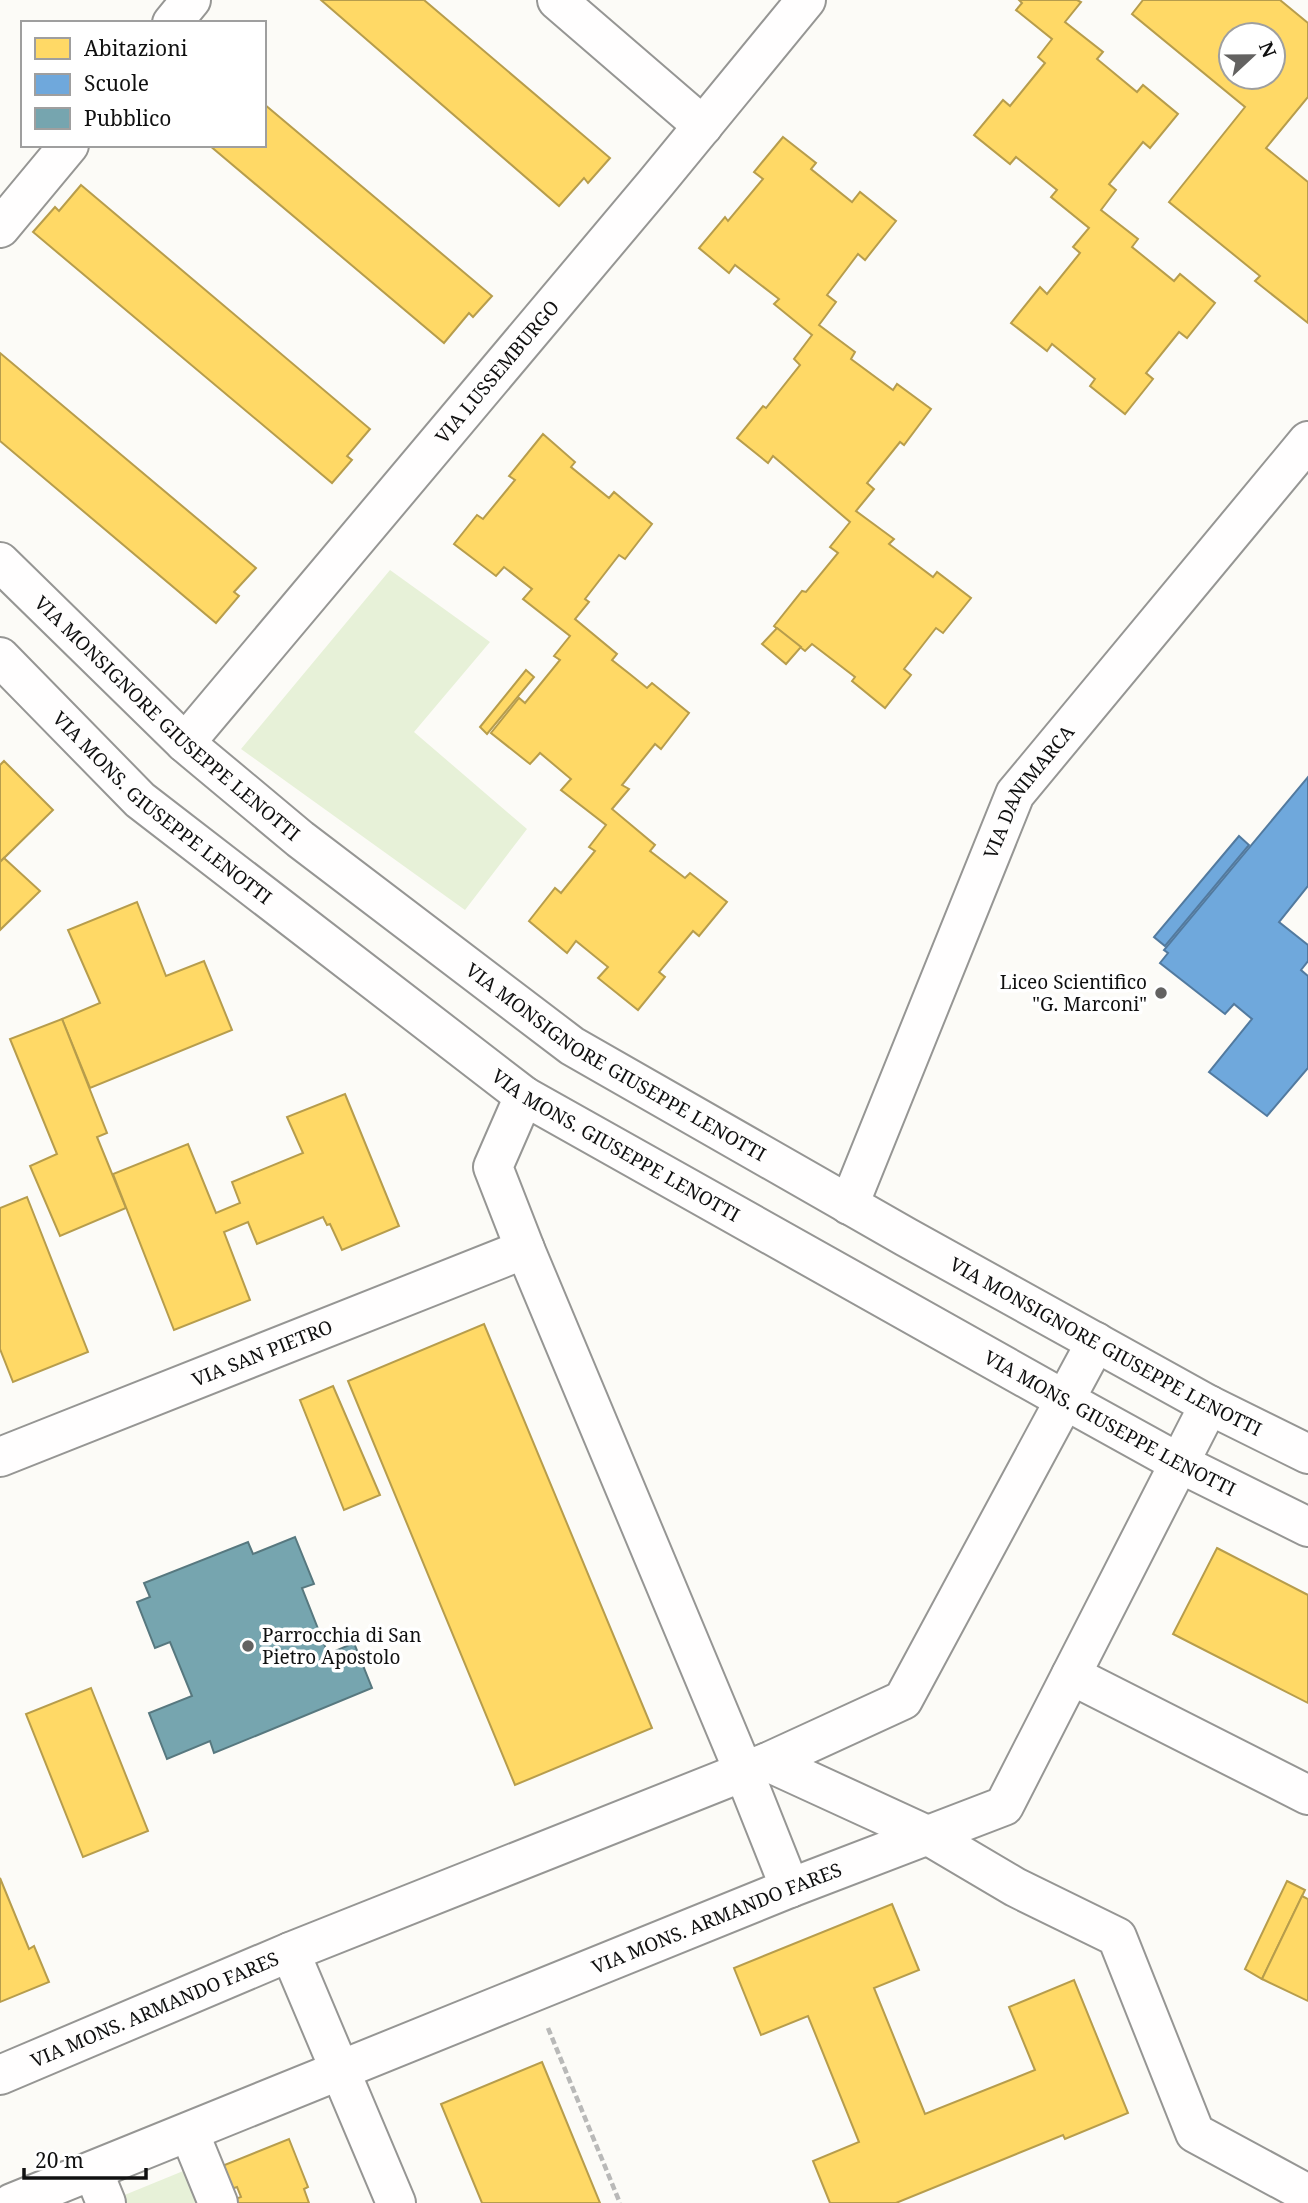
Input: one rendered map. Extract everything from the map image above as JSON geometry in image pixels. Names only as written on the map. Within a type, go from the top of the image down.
[{"type":"street","points":[[174,21],[191,0]]},
{"type":"street","points":[[557,0],[703,126]]},
{"type":"street","name":"VIA LUSSEMBURGO","points":[[186,743],[806,0]]},
{"type":"street","points":[[0,228],[67,147]]},
{"type":"street","name":"VIA DANIMARCA","points":[[849,1205],[1015,794],[1308,441]]},
{"type":"street","name":"VIA MONSIGNORE GIUSEPPE LENOTTI","points":[[0,562],[186,743],[300,839],[572,1046],[849,1205],[1209,1405],[1308,1454]]},
{"type":"street","name":"VIA MONS. GIUSEPPE LENOTTI","points":[[0,656],[140,800],[524,1096],[1179,1463],[1308,1527]]},
{"type":"street","points":[[524,1096],[493,1167],[525,1249],[755,1766],[790,1888]]},
{"type":"street","name":"VIA SAN PIETRO","points":[[0,1457],[525,1249]]},
{"type":"street","name":"VIA MONS. ARMANDO FARES","points":[[0,2075],[290,1952],[755,1766],[904,1700],[1096,1342]]},
{"type":"street","name":"VIA MONS. ARMANDO FARES","points":[[12,2203],[99,2187],[189,2132],[790,1888],[1004,1806],[1209,1405]]},
{"type":"street","points":[[1071,1675],[1308,1795]]},
{"type":"street","points":[[755,1766],[927,1835],[1016,1886],[1118,1937],[1195,2133],[1308,2194]]},
{"type":"street","points":[[290,1952],[396,2203]]},
{"type":"street","points":[[189,2132],[218,2203]]},
{"type":"path","points":[[533,1992],[620,2203]]},
{"type":"green space","points":[[390,570],[490,642],[414,732],[527,829],[465,910],[241,749]]},
{"type":"green space","points":[[193,2167],[208,2203],[105,2203]]},
{"type":"building: Abitazioni","points":[[321,0],[424,0],[610,158],[588,183],[584,178],[559,206]]},
{"type":"building: Abitazioni","points":[[1019,0],[1081,2],[1065,22],[1103,52],[1097,59],[1137,92],[1143,85],[1178,114],[1150,148],[1143,142],[1109,184],[1116,190],[1101,210],[1138,239],[1132,247],[1174,281],[1180,274],[1215,303],[1187,338],[1179,332],[1146,373],[1153,379],[1125,414],[1090,386],[1095,379],[1052,344],[1047,351],[1011,323],[1040,287],[1047,294],[1080,253],[1073,247],[1089,228],[1051,197],[1057,190],[1016,157],[1010,164],[974,135],[1003,100],[1010,106],[1045,63],[1038,57],[1052,39],[1016,10],[1022,3]]},
{"type":"building: Abitazioni","points":[[1143,0],[1280,0],[1308,23],[1308,97],[1266,148],[1308,182],[1308,323],[1255,281],[1260,276],[1169,202],[1245,107],[1226,91],[1287,91],[1287,21],[1217,21],[1217,84],[1132,14]]},
{"type":"building: Abitazioni","points":[[266,106],[492,296],[473,317],[469,313],[444,343],[211,147],[266,147]]},
{"type":"building: Abitazioni","points":[[783,137],[816,163],[811,169],[852,202],[860,192],[896,221],[865,260],[858,254],[827,295],[836,302],[819,325],[855,352],[851,359],[893,390],[897,384],[931,409],[904,445],[900,442],[867,483],[874,489],[856,511],[894,539],[889,544],[933,577],[937,572],[971,598],[943,633],[936,628],[904,669],[911,675],[885,708],[852,681],[855,677],[812,644],[805,651],[774,626],[838,553],[830,547],[850,522],[773,456],[768,463],[737,438],[763,406],[766,408],[800,365],[794,359],[812,335],[774,304],[779,299],[735,265],[729,273],[699,248],[725,217],[728,221],[763,179],[754,172]]},
{"type":"building: Abitazioni","points":[[81,185],[370,429],[347,456],[352,460],[332,483],[33,232],[55,207],[59,211]]},
{"type":"building: Abitazioni","points":[[0,353],[256,568],[234,592],[239,596],[216,623],[0,441]]},
{"type":"building: Abitazioni","points":[[543,434],[575,462],[571,467],[609,498],[614,492],[652,524],[625,559],[619,555],[585,599],[589,602],[575,619],[617,654],[612,660],[647,688],[652,683],[689,713],[661,749],[655,744],[622,785],[629,789],[612,809],[655,845],[650,851],[685,878],[690,873],[727,902],[699,936],[693,931],[659,972],[665,977],[638,1010],[598,978],[608,967],[576,941],[567,953],[529,921],[555,888],[561,893],[595,851],[589,847],[606,825],[561,790],[571,779],[540,753],[530,764],[491,733],[519,698],[525,703],[560,660],[554,656],[570,636],[523,599],[532,589],[504,567],[496,576],[454,544],[477,515],[483,519],[515,480],[509,476]]},
{"type":"building: Abitazioni","points":[[777,628],[801,647],[786,664],[762,644]]},
{"type":"building: Abitazioni","points":[[526,670],[534,677],[487,734],[480,727]]},
{"type":"building: Abitazioni","points":[[4,761],[53,810],[0,862],[0,765]]},
{"type":"building: Abitazioni","points":[[4,858],[40,891],[0,930],[0,862]]},
{"type":"building: Abitazioni","points":[[137,902],[166,976],[204,961],[232,1030],[90,1088],[62,1019],[100,1003],[68,930]]},
{"type":"building: Abitazioni","points":[[62,1019],[107,1133],[97,1137],[126,1208],[60,1236],[30,1166],[57,1154],[10,1039]]},
{"type":"building: Abitazioni","points":[[345,1094],[399,1226],[342,1250],[330,1224],[327,1225],[323,1217],[257,1244],[248,1222],[224,1232],[250,1300],[174,1330],[113,1174],[188,1144],[216,1213],[240,1203],[232,1182],[303,1153],[287,1117]]},
{"type":"building: Abitazioni","points":[[27,1197],[88,1352],[13,1382],[0,1349],[0,1208]]},
{"type":"building: Abitazioni","points":[[484,1324],[652,1728],[515,1785],[348,1381]]},
{"type":"building: Abitazioni","points":[[333,1386],[380,1495],[344,1510],[300,1400]]},
{"type":"building: Abitazioni","points":[[1217,1548],[1308,1595],[1308,1703],[1173,1634]]},
{"type":"building: Abitazioni","points":[[91,1688],[148,1831],[83,1857],[26,1714]]},
{"type":"building: Abitazioni","points":[[0,1878],[29,1949],[34,1946],[49,1982],[0,2002]]},
{"type":"building: Abitazioni","points":[[1287,1881],[1305,1890],[1262,1979],[1245,1969]]},
{"type":"building: Abitazioni","points":[[1302,1896],[1308,1899],[1308,2001],[1262,1979]]},
{"type":"building: Abitazioni","points":[[892,1904],[919,1970],[874,1988],[925,2114],[1035,2070],[1009,2007],[1074,1980],[1128,2113],[1065,2139],[1063,2135],[896,2203],[830,2203],[813,2161],[859,2142],[808,2016],[761,2035],[734,1968]]},
{"type":"building: Abitazioni","points":[[542,2062],[600,2203],[482,2203],[441,2104]]},
{"type":"building: Abitazioni","points":[[289,2139],[308,2187],[304,2189],[309,2203],[237,2203],[235,2199],[241,2197],[237,2187],[231,2189],[222,2166]]},
{"type":"building: Scuole","points":[[1308,777],[1308,886],[1279,922],[1308,945],[1308,961],[1301,970],[1308,976],[1308,1068],[1267,1116],[1209,1072],[1252,1019],[1234,1004],[1225,1014],[1160,963],[1168,953],[1164,950]]},
{"type":"building: Scuole","points":[[1239,836],[1249,845],[1165,946],[1154,937]]},
{"type":"building: Pubblico","name":"Parrocchia di San Pietro Apostolo","points":[[295,1537],[314,1584],[302,1588],[328,1654],[354,1643],[372,1688],[214,1753],[210,1741],[167,1759],[149,1713],[192,1696],[170,1642],[155,1648],[137,1602],[150,1597],[144,1583],[248,1542],[253,1554]]},
{"type":"place","name":"Liceo Scientifico \"G. Marconi\"","points":[[1161,993]]},
{"type":"place","name":"Parrocchia di San Pietro Apostolo","points":[[248,1646]]}]
